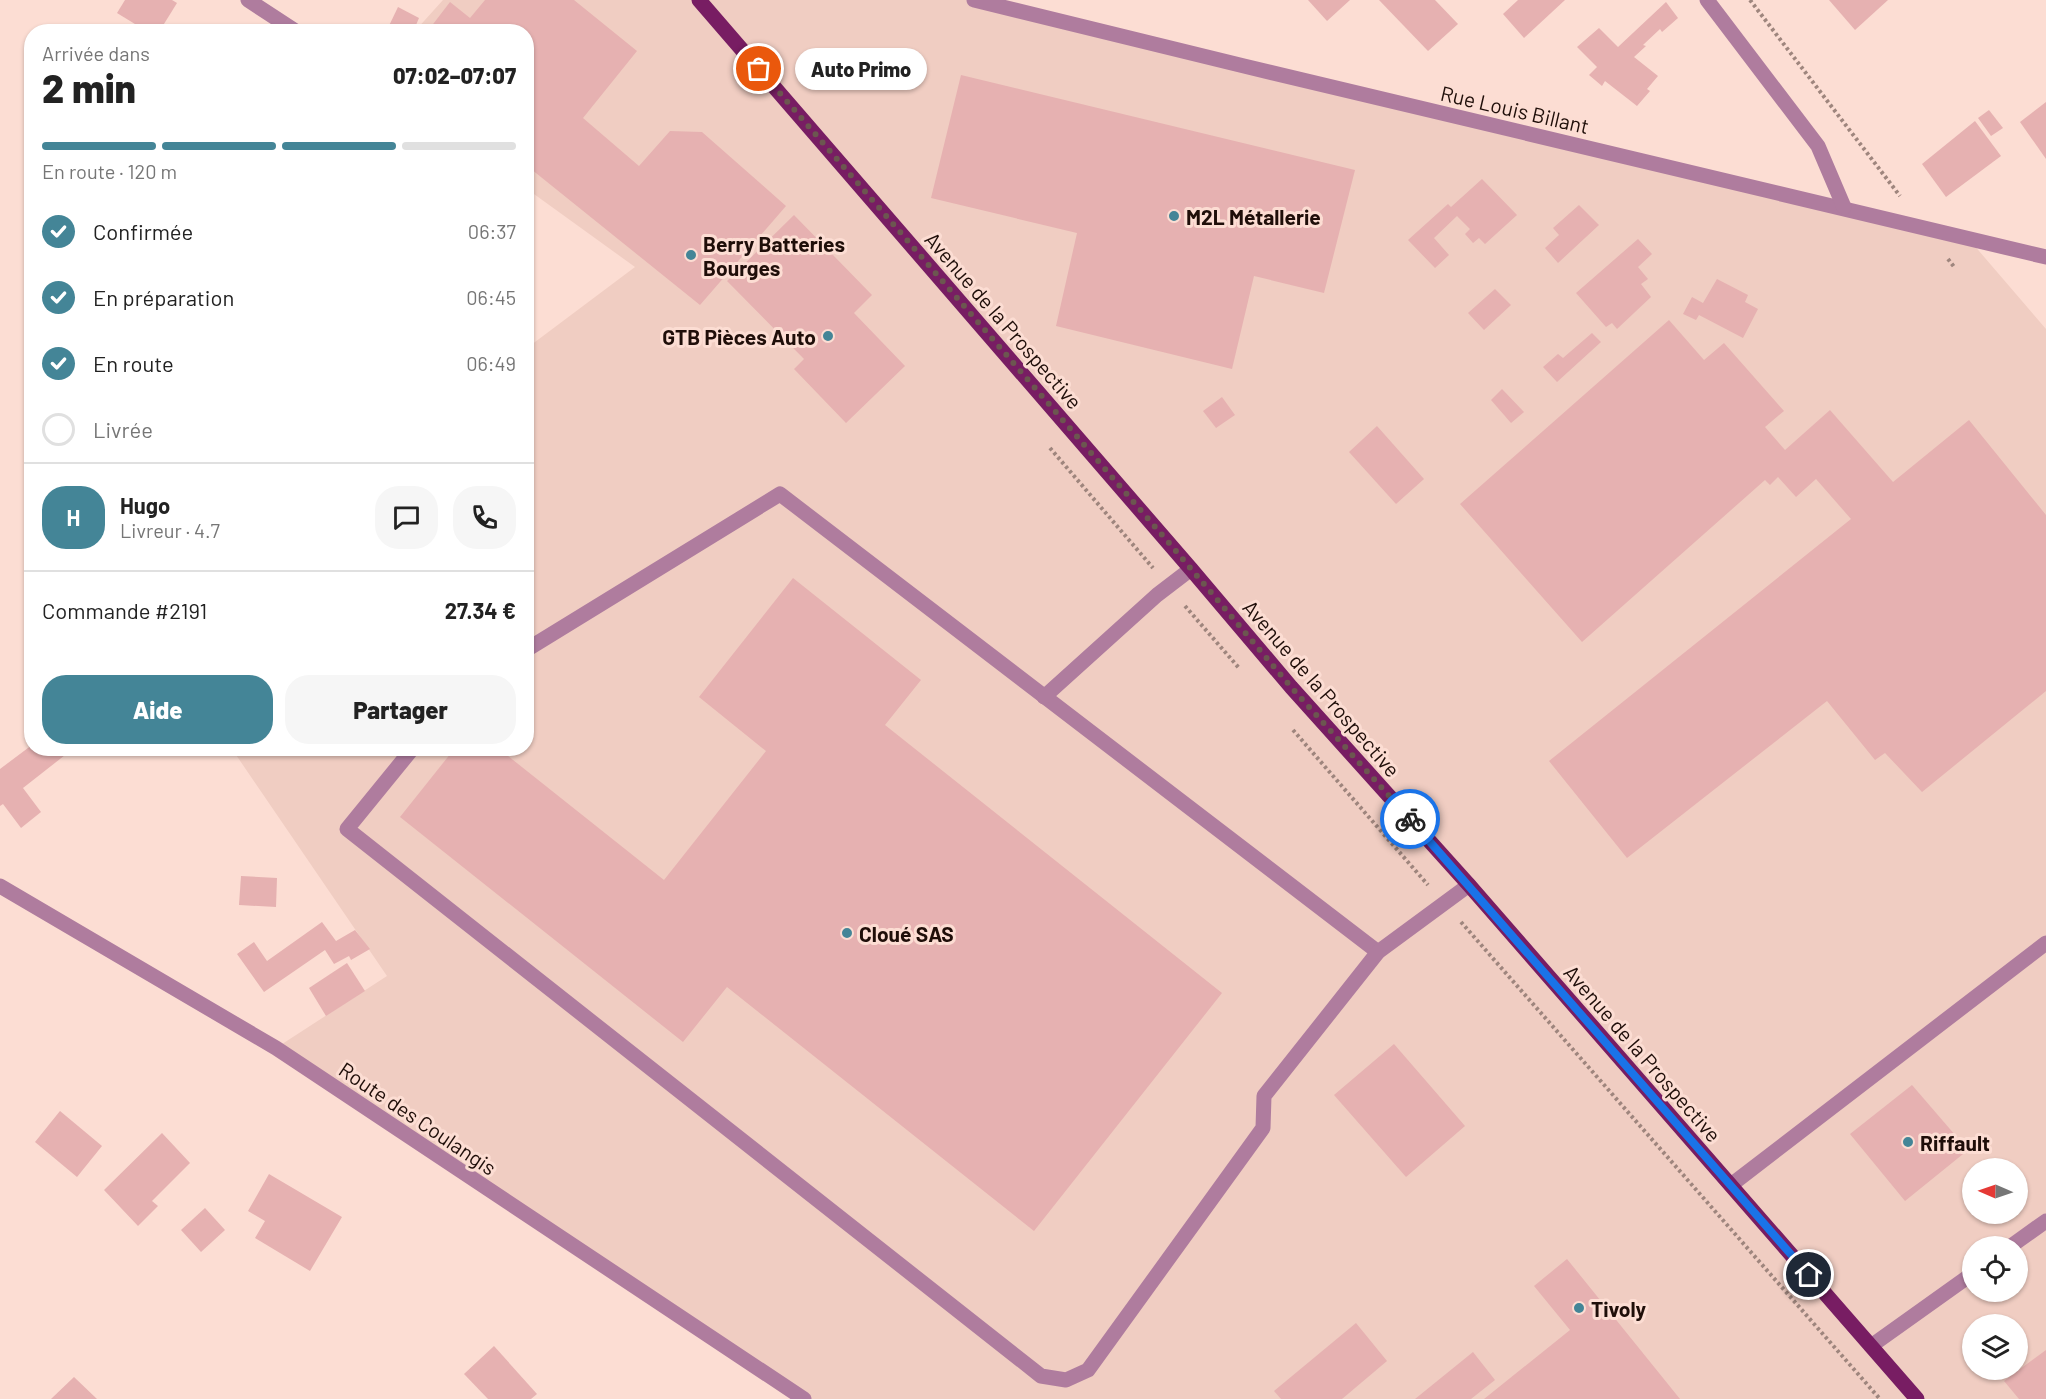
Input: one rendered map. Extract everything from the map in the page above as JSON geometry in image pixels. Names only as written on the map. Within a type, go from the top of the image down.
[{"type":"main road","name":"Avenue de la Prospective","points":[[699,0],[1291,687],[1469,885],[1917,1399]]},
{"type":"street","points":[[248,0],[285,24]]},
{"type":"street","name":"Rue Louis Billant","points":[[974,0],[2046,257]]},
{"type":"street","points":[[1707,0],[1818,146],[1844,207]]},
{"type":"street","points":[[534,645],[780,494],[1378,952]]},
{"type":"street","points":[[1044,697],[1156,595],[1191,569]]},
{"type":"street","points":[[406,756],[347,829],[1041,1376],[1066,1380],[1088,1370],[1263,1128],[1264,1096],[1378,952],[1469,885]]},
{"type":"street","name":"Route des Coulangis","points":[[0,886],[276,1048],[804,1399]]},
{"type":"street","points":[[1731,1185],[2046,943]]},
{"type":"street","points":[[2025,1236],[2046,1221]]},
{"type":"street","points":[[1871,1346],[1962,1281]]},
{"type":"path","points":[[1750,0],[1884,175]]},
{"type":"shaded area","points":[[443,0],[977,0],[1967,237],[2046,329],[2046,1399],[804,1399],[276,1048],[387,976],[237,756],[534,756],[534,343],[635,267],[534,194],[534,24],[421,24]]},
{"type":"building","points":[[125,0],[172,0],[177,3],[164,24],[135,24],[117,13]]},
{"type":"building","name":"Berry Batteries Bourges","points":[[485,0],[574,0],[637,51],[583,118],[639,166],[670,131],[702,132],[786,206],[700,305],[534,171],[534,24],[433,24],[450,2],[470,18]]},
{"type":"building","points":[[1308,0],[1350,0],[1327,21]]},
{"type":"building","points":[[1379,0],[1435,0],[1458,24],[1428,51]]},
{"type":"building","points":[[1518,0],[1565,0],[1524,38],[1503,14]]},
{"type":"building","points":[[1829,0],[1888,0],[1855,30]]},
{"type":"building","points":[[1666,2],[1678,18],[1662,32],[1660,29],[1634,57],[1658,76],[1647,89],[1650,91],[1637,106],[1605,81],[1602,86],[1589,75],[1597,67],[1577,47],[1599,28],[1618,47]]},
{"type":"building","points":[[398,7],[419,18],[416,24],[390,24]]},
{"type":"building","name":"M2L Métallerie","points":[[961,75],[1355,170],[1324,293],[1254,276],[1232,369],[1056,326],[1077,233],[931,198]]},
{"type":"building","points":[[2046,102],[2046,159],[2020,122]]},
{"type":"building","points":[[1989,110],[2003,128],[1991,136],[1978,118]]},
{"type":"building","points":[[1975,121],[2001,156],[1946,197],[1922,164]]},
{"type":"building","points":[[1482,179],[1517,215],[1485,244],[1479,238],[1473,243],[1465,234],[1470,229],[1457,216],[1434,238],[1449,255],[1435,268],[1408,240],[1448,204],[1451,207]]},
{"type":"building","points":[[1579,205],[1599,225],[1558,263],[1545,248],[1559,235],[1553,228]]},
{"type":"building","name":"GTB Pièces Auto","points":[[794,215],[872,295],[854,313],[905,366],[846,423],[794,369],[804,359],[727,281]]},
{"type":"building","points":[[1638,239],[1652,254],[1638,267],[1648,279],[1641,284],[1651,297],[1617,329],[1612,323],[1606,327],[1576,293]]},
{"type":"building","points":[[1717,279],[1748,295],[1745,302],[1758,309],[1743,338],[1699,315],[1696,320],[1683,314],[1692,297],[1703,303]]},
{"type":"building","points":[[1495,289],[1511,305],[1484,330],[1468,313]]},
{"type":"building","points":[[1669,320],[1704,360],[1724,343],[1784,411],[1765,427],[1785,450],[1830,410],[1893,482],[1969,420],[2046,515],[2046,691],[1922,792],[1885,753],[1875,760],[1827,701],[1627,858],[1549,761],[1851,519],[1816,479],[1796,497],[1778,477],[1770,485],[1765,480],[1582,642],[1460,504]]},
{"type":"building","points":[[1592,333],[1601,342],[1557,382],[1543,367],[1558,354],[1563,358]]},
{"type":"building","points":[[1502,389],[1524,412],[1511,423],[1491,400]]},
{"type":"building","points":[[1222,397],[1235,415],[1216,428],[1203,411]]},
{"type":"building","points":[[1377,426],[1424,479],[1396,504],[1349,452]]},
{"type":"building","name":"Cloué SAS","points":[[793,578],[921,680],[885,725],[1222,993],[1034,1231],[727,987],[683,1042],[400,817],[449,756],[508,756],[664,880],[766,751],[699,697]]},
{"type":"building","points":[[24,751],[24,756],[64,756],[23,788],[41,812],[21,828],[3,804],[0,806],[0,769]]},
{"type":"building","points":[[241,876],[277,878],[276,907],[239,905]]},
{"type":"building","points":[[322,922],[336,941],[355,930],[370,949],[351,960],[349,956],[334,964],[325,950],[264,992],[237,954],[254,942],[267,961]]},
{"type":"building","points":[[347,963],[365,991],[326,1016],[309,988]]},
{"type":"building","points":[[1394,1044],[1465,1126],[1406,1177],[1334,1095]]},
{"type":"building","name":"Riffault","points":[[1912,1085],[1968,1150],[1905,1201],[1850,1134]]},
{"type":"building","points":[[60,1111],[102,1146],[77,1177],[35,1142]]},
{"type":"building","points":[[162,1133],[190,1163],[152,1201],[158,1206],[138,1226],[104,1190]]},
{"type":"building","points":[[269,1174],[342,1217],[310,1271],[255,1238],[265,1221],[248,1211]]},
{"type":"building","points":[[205,1208],[225,1230],[201,1252],[181,1230]]},
{"type":"building","name":"Tivoly","points":[[1567,1259],[1680,1399],[1484,1399],[1570,1330],[1534,1286]]},
{"type":"building","points":[[1356,1323],[1387,1361],[1342,1399],[1281,1399],[1274,1391]]},
{"type":"building","points":[[494,1346],[537,1394],[531,1399],[488,1399],[464,1374]]},
{"type":"building","points":[[2046,1350],[2046,1399],[2019,1399],[2004,1381],[2028,1380],[2028,1363]]},
{"type":"building","points":[[1473,1352],[1495,1380],[1471,1399],[1415,1399]]},
{"type":"building","points":[[74,1377],[97,1399],[51,1399]]},
{"type":"way so far","points":[[759,69],[1291,687],[1410,819]]},
{"type":"place","name":"Auto Primo","points":[[759,69]]},
{"type":"place","name":"M2L Métallerie","points":[[1174,216]]},
{"type":"place","name":"Berry Batteries Bourges","points":[[691,255]]},
{"type":"place","name":"GTB Pièces Auto","points":[[828,336]]},
{"type":"place","name":"Cloué SAS","points":[[847,933]]},
{"type":"place","name":"Riffault","points":[[1908,1142]]},
{"type":"place","name":"Tivoly","points":[[1579,1308]]},
{"type":"route","points":[[1410,819],[1809,1275]]}]
